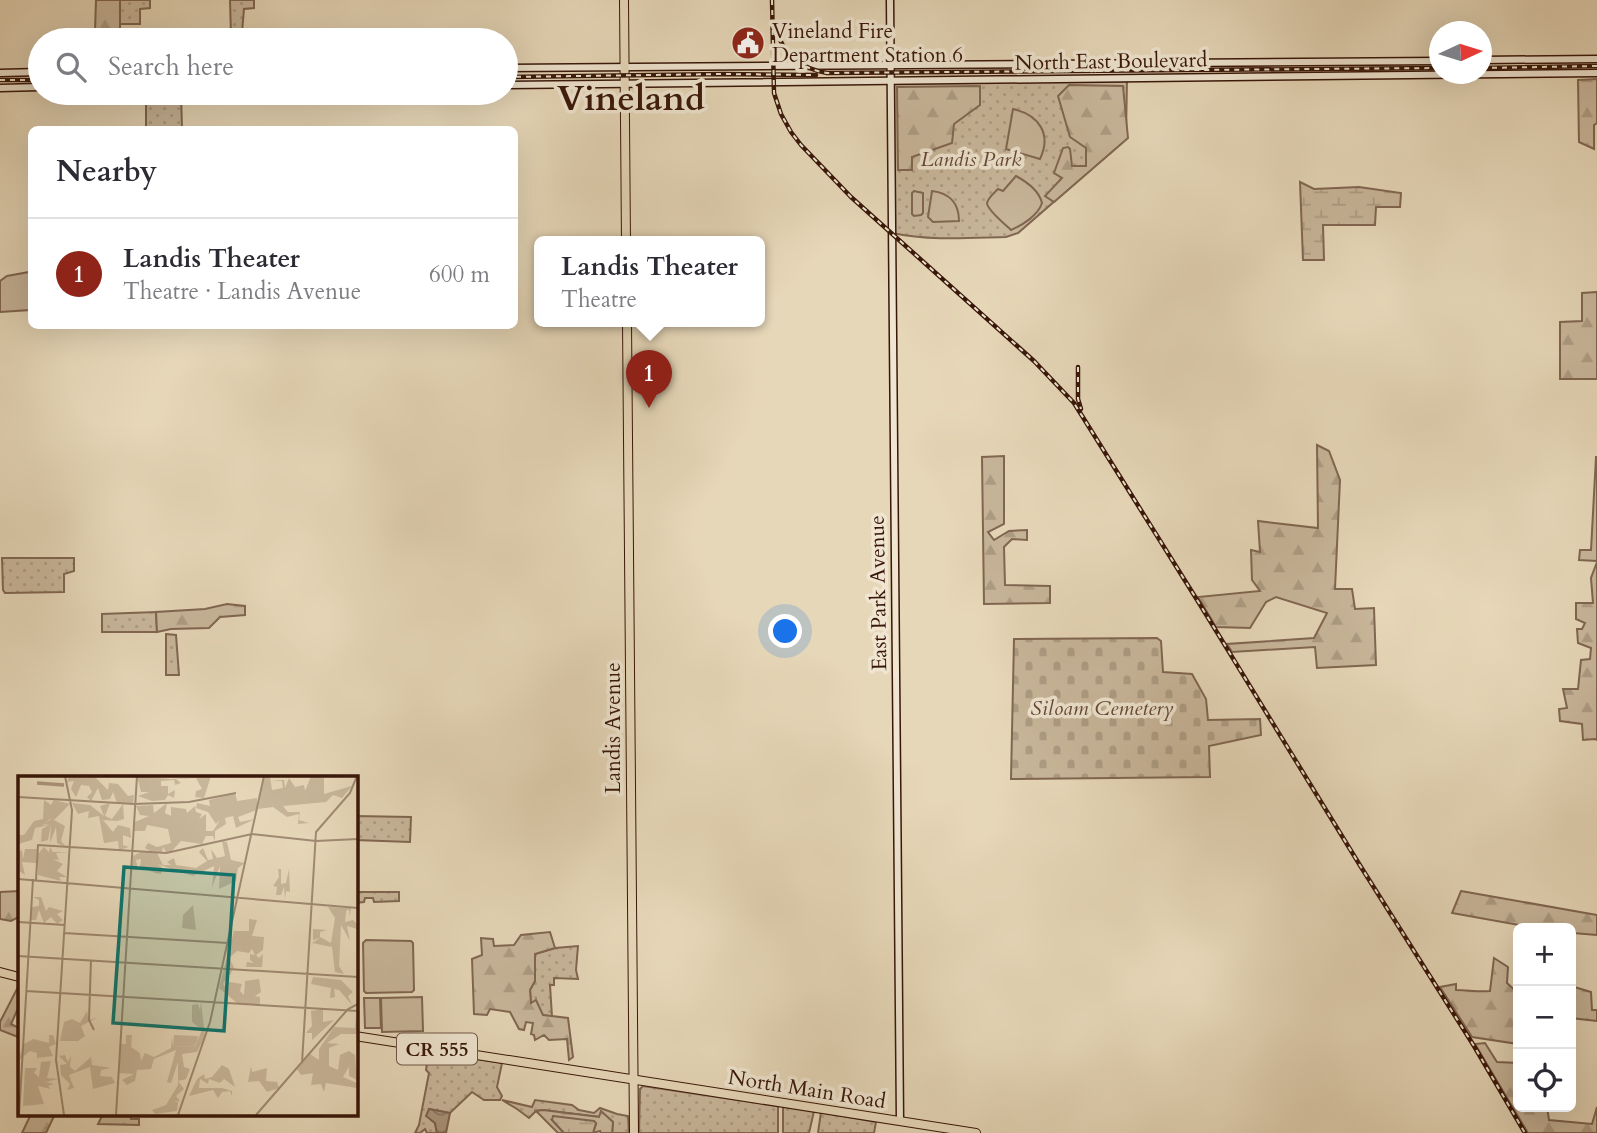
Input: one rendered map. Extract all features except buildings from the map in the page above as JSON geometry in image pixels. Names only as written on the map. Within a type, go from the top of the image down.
[{"type":"main road","points":[[624,0],[626,236]]},
{"type":"main road","name":"East Park Avenue","points":[[890,0],[900,1121]]},
{"type":"main road","points":[[1492,60],[1597,59]]},
{"type":"main road","points":[[518,68],[1429,61]]},
{"type":"main road","points":[[1125,63],[1126,79]]},
{"type":"main road","points":[[0,73],[28,72]]},
{"type":"main road","name":"North East Boulevard","points":[[518,85],[1597,73]]},
{"type":"main road","points":[[0,88],[28,87]]},
{"type":"main road","name":"Landis Avenue","points":[[627,327],[634,1133]]},
{"type":"main road","points":[[0,972],[18,977]]},
{"type":"main road","name":"CR 555","points":[[357,1036],[633,1079]]},
{"type":"main road","name":"North Main Road","points":[[633,1079],[976,1133]]},
{"type":"green space","points":[[96,0],[120,0],[120,28],[95,28]]},
{"type":"green space","points":[[120,0],[150,0],[150,8],[140,9],[140,24],[120,24]]},
{"type":"green space","points":[[230,0],[254,0],[254,8],[244,9],[242,28],[231,28]]},
{"type":"green space","name":"Landis Park","points":[[1127,79],[1126,136],[1018,233],[1006,237],[949,238],[892,233],[891,81]]},
{"type":"green space","points":[[1597,79],[1594,149],[1579,142],[1578,80]]},
{"type":"green space","points":[[1069,85],[1123,86],[1128,138],[1054,202],[1045,196],[1062,178],[1054,173],[1063,148],[1070,149],[1072,166],[1086,166],[1086,148],[1070,137],[1058,96]]},
{"type":"green space","points":[[980,86],[980,105],[954,124],[952,143],[912,157],[912,170],[898,170],[897,87]]},
{"type":"green space","points":[[146,105],[181,105],[182,126],[146,126]]},
{"type":"green space","points":[[1013,109],[1030,116],[1041,127],[1044,141],[1040,159],[1006,149]]},
{"type":"green space","points":[[1016,176],[1035,190],[1042,203],[1030,219],[1011,230],[993,213],[987,203],[998,189],[1003,191]]},
{"type":"green space","points":[[1300,182],[1314,189],[1359,187],[1401,193],[1400,207],[1376,207],[1375,225],[1323,225],[1324,260],[1303,260]]},
{"type":"green space","points":[[932,191],[952,200],[959,221],[933,222],[928,217]]},
{"type":"green space","points":[[912,193],[923,193],[923,213],[914,216]]},
{"type":"green space","points":[[28,272],[28,310],[0,312],[0,281],[7,276]]},
{"type":"green space","points":[[1597,292],[1597,379],[1560,379],[1560,322],[1582,321],[1582,293]]},
{"type":"green space","points":[[1317,445],[1329,451],[1340,480],[1335,589],[1352,589],[1355,609],[1374,608],[1376,665],[1317,668],[1315,647],[1232,652],[1227,644],[1314,638],[1327,613],[1276,597],[1266,602],[1250,628],[1216,627],[1198,597],[1260,591],[1252,580],[1251,550],[1260,552],[1258,521],[1318,528]]},
{"type":"green space","points":[[1004,456],[1004,524],[988,532],[994,540],[1009,531],[1027,530],[1027,540],[1012,539],[1004,547],[1005,585],[1050,586],[1050,603],[984,604],[982,457]]},
{"type":"green space","points":[[1596,457],[1597,561],[1579,560],[1580,550],[1591,550]]},
{"type":"green space","points":[[2,558],[74,558],[74,571],[64,574],[64,592],[5,593]]},
{"type":"green space","points":[[1597,562],[1597,740],[1583,740],[1582,724],[1560,721],[1559,709],[1567,708],[1563,689],[1578,689],[1581,660],[1590,659],[1591,648],[1578,643],[1577,629],[1582,629],[1585,623],[1576,619],[1576,603],[1593,603],[1591,578]]},
{"type":"green space","points":[[227,604],[245,606],[245,615],[220,617],[209,628],[157,632],[156,612],[205,609]]},
{"type":"green space","points":[[156,612],[157,632],[102,632],[102,614]]},
{"type":"green space","points":[[166,634],[176,635],[179,675],[166,675]]},
{"type":"green space","name":"Siloam Cemetery","points":[[1157,638],[1161,641],[1163,672],[1192,674],[1206,699],[1208,720],[1260,719],[1261,735],[1209,746],[1210,777],[1011,779],[1014,639]]},
{"type":"green space","points":[[357,816],[411,817],[410,842],[357,840]]},
{"type":"green space","points":[[18,891],[18,918],[11,921],[0,919],[0,892]]},
{"type":"green space","points":[[1461,891],[1597,915],[1597,935],[1576,933],[1576,923],[1513,924],[1452,913]]},
{"type":"green space","points":[[357,892],[399,892],[399,901],[374,902],[373,898],[365,898],[364,902],[357,903]]},
{"type":"green space","points":[[550,932],[555,948],[535,954],[535,981],[530,990],[531,1003],[536,1000],[543,1015],[568,1018],[573,1057],[569,1060],[567,1039],[549,1040],[544,1035],[535,1040],[531,1034],[533,1023],[526,1022],[524,1030],[519,1029],[510,1012],[490,1009],[487,1015],[474,1014],[472,959],[482,955],[481,938],[493,939],[494,946],[514,945],[521,935]]},
{"type":"green space","points":[[366,940],[413,943],[412,992],[364,991],[363,943]]},
{"type":"green space","points":[[578,946],[578,979],[554,978],[554,985],[550,985],[552,1017],[543,1015],[531,1003],[530,990],[535,981],[535,954],[555,948]]},
{"type":"green space","points":[[1494,958],[1508,967],[1507,983],[1513,988],[1513,1043],[1472,1037],[1440,987],[1456,984],[1456,990],[1490,991]]},
{"type":"green space","points":[[18,987],[18,1008],[11,1024],[18,1028],[18,1037],[0,1030],[0,1022]]},
{"type":"green space","points":[[1576,988],[1591,992],[1592,1010],[1597,1010],[1597,1021],[1576,1019]]},
{"type":"green space","points":[[422,997],[423,1031],[382,1032],[381,998]]},
{"type":"green space","points":[[364,998],[380,998],[381,1028],[365,1028]]},
{"type":"green space","points":[[1485,1043],[1497,1062],[1513,1063],[1513,1108],[1475,1044]]},
{"type":"green space","points":[[432,1052],[502,1063],[497,1087],[502,1096],[500,1100],[484,1100],[472,1092],[450,1113],[429,1109],[437,1133],[427,1133],[425,1129],[415,1133],[429,1073],[426,1070],[428,1057]]},
{"type":"green space","points":[[643,1086],[778,1106],[778,1133],[639,1133],[640,1089]]},
{"type":"green space","points":[[502,1100],[532,1107],[535,1100],[572,1105],[579,1110],[594,1113],[600,1108],[628,1116],[629,1133],[612,1133],[613,1122],[601,1112],[600,1117],[543,1110],[536,1111],[529,1118]]},
{"type":"green space","points":[[783,1106],[814,1111],[809,1133],[783,1133]]},
{"type":"green space","points":[[1597,1107],[1597,1133],[1528,1133],[1515,1112],[1548,1112],[1549,1120],[1592,1124]]},
{"type":"green space","points":[[536,1111],[599,1117],[601,1111],[613,1122],[612,1133],[593,1133],[596,1124],[552,1120],[564,1133],[558,1133]]},
{"type":"green space","points":[[821,1112],[876,1122],[874,1133],[818,1133]]},
{"type":"green space","points":[[30,1116],[54,1116],[46,1133],[22,1133]]},
{"type":"green space","points":[[102,1116],[130,1116],[131,1119],[139,1119],[139,1125],[98,1124]]},
{"type":"green space","points":[[553,1116],[596,1123],[593,1133],[564,1133],[552,1120]]},
{"type":"water","points":[[429,1109],[450,1113],[446,1133],[437,1133],[435,1123],[426,1116]]},
{"type":"railway","points":[[772,0],[774,93],[791,132],[851,197],[1034,361],[1074,403],[1474,1046],[1525,1133]]},
{"type":"railway","points":[[775,28],[783,45],[794,58],[809,68],[827,73],[1429,68]]},
{"type":"railway","points":[[1492,68],[1597,66]]},
{"type":"railway","points":[[518,77],[816,75]]},
{"type":"railway","points":[[0,80],[28,80]]},
{"type":"railway","points":[[1078,367],[1078,399],[1081,409]]},
{"type":"place","name":"Vineland Fire Department Station 6","points":[[748,43]]},
{"type":"place","name":"Landis Theater","points":[[649,408]]},
{"type":"district","name":"Vineland","points":[[631,98]]}]
